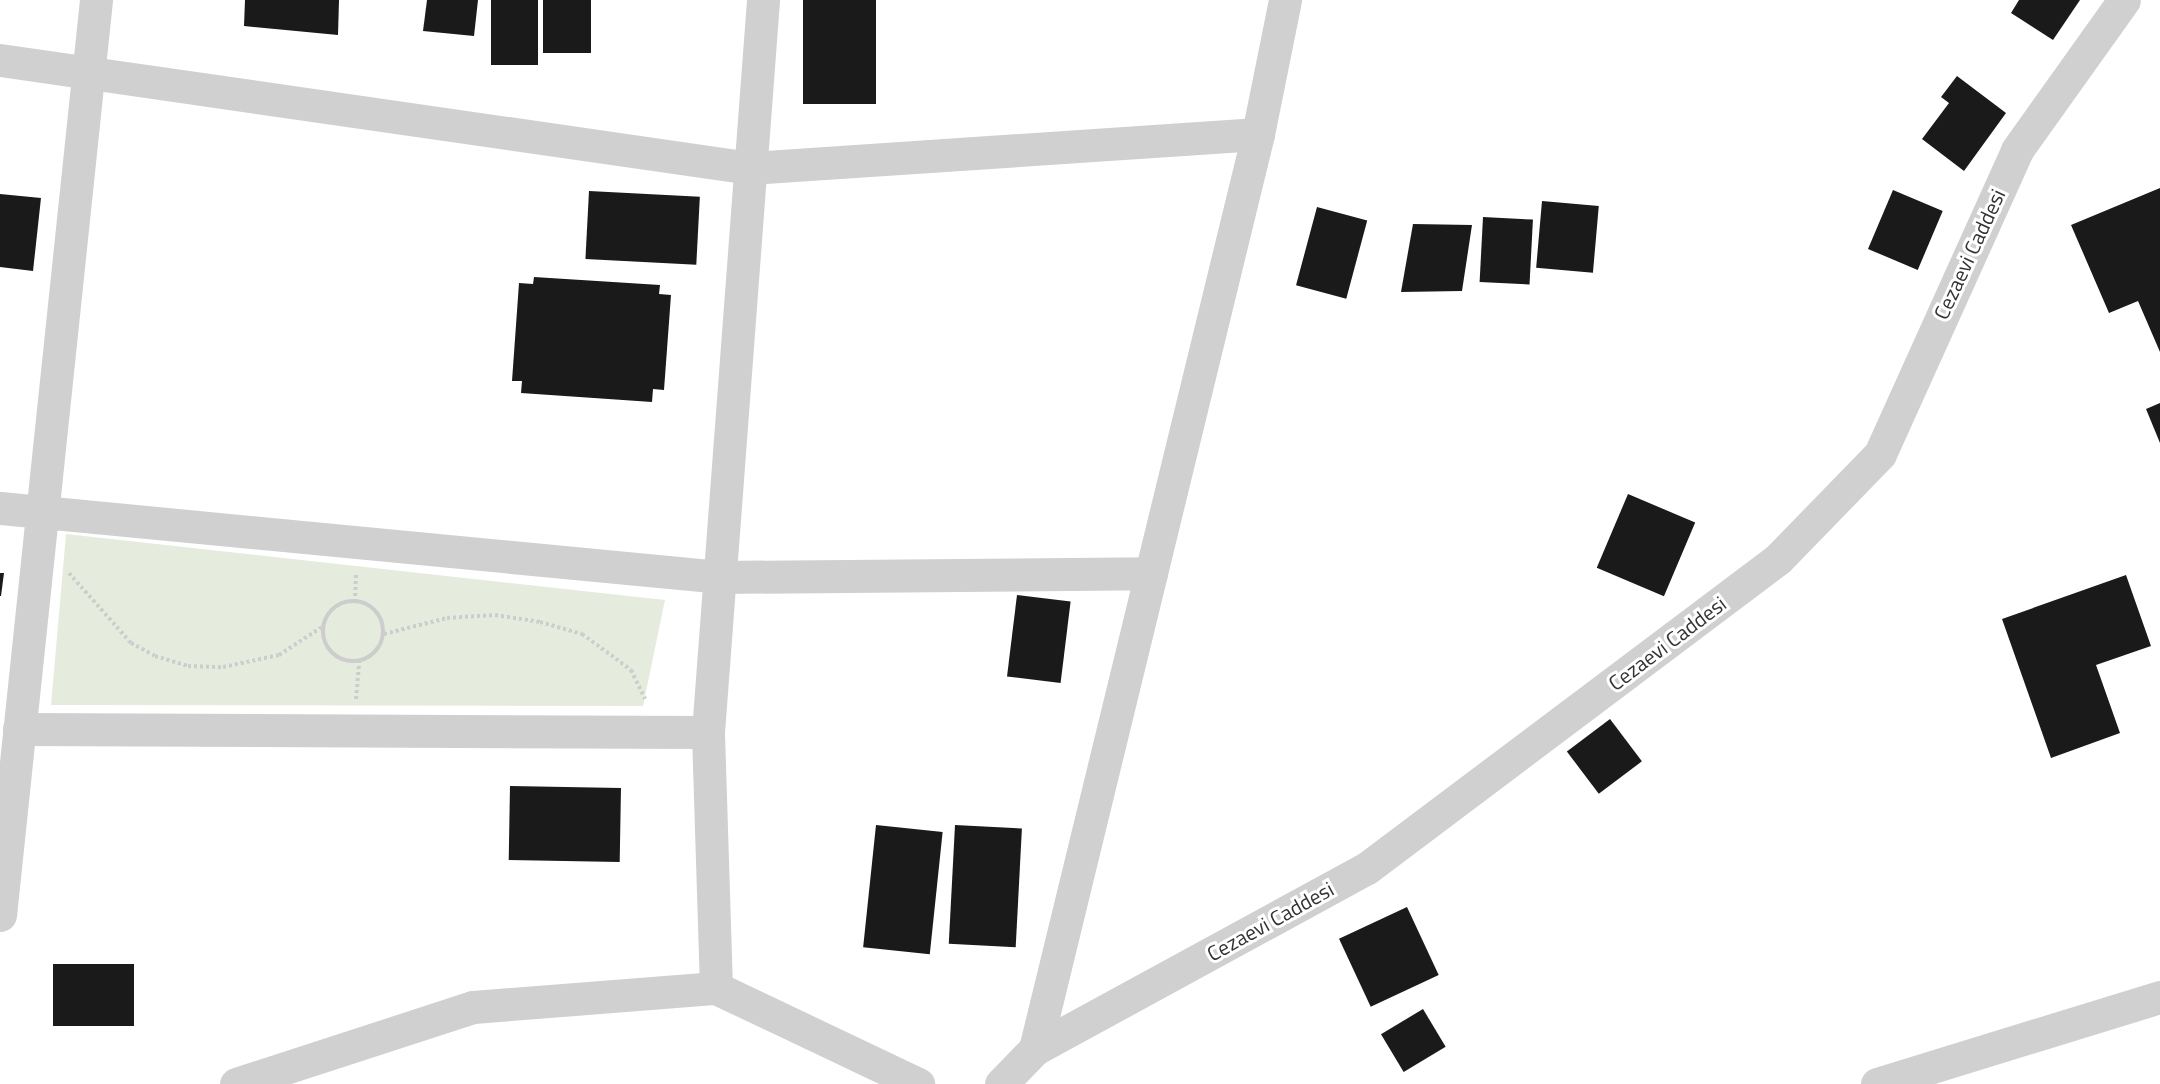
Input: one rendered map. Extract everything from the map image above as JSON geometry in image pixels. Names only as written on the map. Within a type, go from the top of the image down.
[{"type":"street","points":[[0,915],[96,0]]},
{"type":"street","points":[[716,988],[708,732],[763,0]]},
{"type":"street","points":[[1035,1049],[1258,134],[1286,0]]},
{"type":"street","name":"Cezaevi Caddesi","points":[[1001,1084],[1035,1049],[1367,868],[1778,560],[1880,454],[2017,150],[2124,0]]},
{"type":"street","points":[[0,60],[750,168],[1258,134]]},
{"type":"street","points":[[0,508],[41,523],[720,577],[1151,573]]},
{"type":"street","points":[[20,729],[708,732]]},
{"type":"street","points":[[236,1084],[473,1007],[716,988],[918,1084]]},
{"type":"street","points":[[1877,1084],[2160,997]]},
{"type":"path","points":[[41,523],[109,621],[131,643],[156,656],[188,666],[223,668],[279,655],[322,627],[330,610],[347,600],[366,603],[380,615],[384,634],[376,651],[359,661],[340,659],[326,646],[322,627]]},
{"type":"path","points":[[384,634],[447,618],[495,615],[582,634],[631,670],[662,732]]},
{"type":"shaded area","points":[[66,534],[665,600],[643,706],[51,705]]},
{"type":"building","points":[[245,0],[339,0],[338,35],[244,26]]},
{"type":"building","points":[[427,0],[478,0],[474,36],[423,31]]},
{"type":"building","points":[[491,0],[538,0],[538,65],[491,65]]},
{"type":"building","points":[[543,0],[591,0],[591,53],[543,53]]},
{"type":"building","points":[[803,0],[876,0],[876,104],[803,104]]},
{"type":"building","points":[[2019,0],[2080,0],[2053,40],[2011,13]]},
{"type":"building","points":[[1957,76],[2006,113],[1964,171],[1922,139],[1949,103],[1941,97]]},
{"type":"building","points":[[2160,188],[2160,352],[2138,301],[2109,313],[2071,225]]},
{"type":"building","points":[[1893,190],[1943,211],[1918,270],[1868,249]]},
{"type":"building","points":[[589,191],[700,197],[696,265],[585,259]]},
{"type":"building","points":[[0,194],[41,198],[33,271],[0,267]]},
{"type":"building","points":[[1542,201],[1599,206],[1593,273],[1536,268]]},
{"type":"building","points":[[1317,207],[1367,220],[1346,299],[1296,285]]},
{"type":"building","points":[[1483,217],[1533,220],[1530,285],[1480,282]]},
{"type":"building","points":[[1413,224],[1472,225],[1462,291],[1401,292]]},
{"type":"building","points":[[534,277],[660,285],[659,294],[671,295],[664,390],[653,389],[652,402],[521,393],[522,381],[512,381],[519,283],[533,284]]},
{"type":"building","points":[[2160,403],[2160,443],[2146,409]]},
{"type":"building","points":[[1628,494],[1695,523],[1664,596],[1597,568]]},
{"type":"building","points":[[0,573],[4,573],[1,596],[0,596]]},
{"type":"building","points":[[2126,575],[2151,646],[2096,665],[2120,733],[2051,758],[2002,619]]},
{"type":"building","points":[[1017,595],[1071,602],[1061,683],[1007,676]]},
{"type":"building","points":[[1610,719],[1642,761],[1599,794],[1567,751]]},
{"type":"building","points":[[510,786],[621,788],[620,862],[509,860]]},
{"type":"building","points":[[876,825],[943,832],[930,954],[863,947]]},
{"type":"building","points":[[955,825],[1022,829],[1016,947],[949,944]]},
{"type":"building","points":[[1407,907],[1439,975],[1371,1007],[1339,939]]},
{"type":"building","points":[[53,964],[134,964],[134,1026],[53,1026]]},
{"type":"building","points":[[1423,1009],[1446,1047],[1404,1072],[1381,1034]]}]
